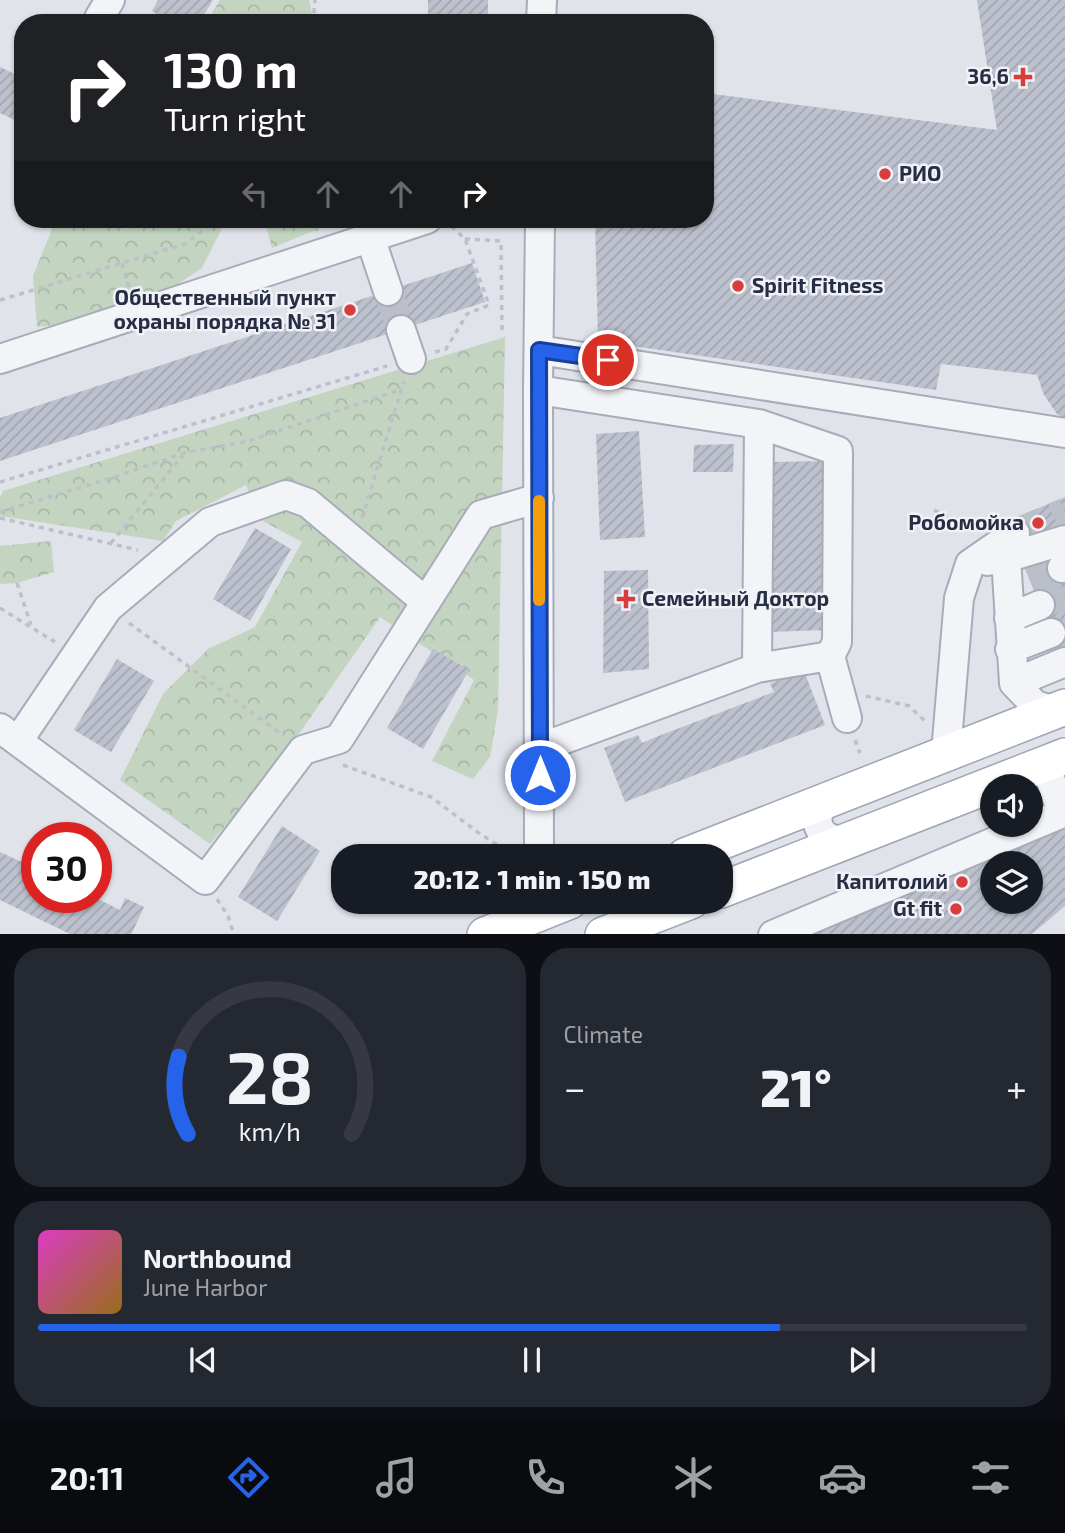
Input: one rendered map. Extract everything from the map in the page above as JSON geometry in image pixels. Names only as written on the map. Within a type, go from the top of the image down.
[{"type":"main road","points":[[715,844],[831,798],[939,740],[1060,709]]},
{"type":"main road","points":[[733,885],[1057,762]]},
{"type":"main road","points":[[485,934],[543,914]]},
{"type":"main road","points":[[603,934],[656,914]]},
{"type":"street","points":[[0,359],[398,228]]},
{"type":"street","points":[[540,228],[540,844]]},
{"type":"street","points":[[370,237],[388,290]]},
{"type":"street","points":[[401,330],[411,359]]},
{"type":"street","points":[[539,350],[1065,433]]},
{"type":"street","points":[[538,390],[759,424],[838,451],[837,642],[830,656],[848,718]]},
{"type":"street","points":[[757,668],[759,424]]},
{"type":"street","points":[[426,602],[308,503],[286,495],[210,522],[108,608],[75,655],[9,734],[205,880],[303,750],[339,738],[426,602],[481,516],[539,498]]},
{"type":"street","points":[[939,740],[959,598],[970,564],[1010,545],[1064,553]]},
{"type":"street","points":[[1010,545],[1026,592],[1009,618],[1014,683],[1035,705],[1060,709]]},
{"type":"street","points":[[1010,649],[1051,633]]},
{"type":"street","points":[[540,748],[757,668],[830,656]]},
{"type":"street","points":[[1014,683],[1065,662]]},
{"type":"street","points":[[773,934],[1064,813],[1057,762]]},
{"type":"street","points":[[831,798],[819,810],[818,827],[823,835],[831,840],[848,840]]},
{"type":"path","points":[[0,300],[185,244],[206,228]]},
{"type":"path","points":[[317,228],[318,232]]},
{"type":"path","points":[[0,482],[446,349],[467,314],[489,305],[465,239],[453,228]]},
{"type":"path","points":[[465,239],[501,241],[502,331]]},
{"type":"path","points":[[122,263],[131,295]]},
{"type":"path","points":[[354,542],[411,359]]},
{"type":"path","points":[[0,512],[184,453],[249,441],[401,389]]},
{"type":"path","points":[[111,543],[184,453]]},
{"type":"path","points":[[934,510],[978,533]]},
{"type":"path","points":[[0,518],[168,557]]},
{"type":"path","points":[[17,583],[32,627]]},
{"type":"path","points":[[0,608],[75,655]]},
{"type":"path","points":[[108,608],[264,721]]},
{"type":"path","points":[[838,689],[909,706],[939,740]]},
{"type":"path","points":[[341,764],[431,797],[496,844]]},
{"type":"path","points":[[228,916],[234,934]]},
{"type":"green space","points":[[220,0],[309,0],[312,14],[211,14]]},
{"type":"green space","points":[[52,228],[221,228],[202,268],[169,290],[89,321],[37,327],[33,276]]},
{"type":"green space","points":[[266,228],[320,228],[272,248]]},
{"type":"green space","points":[[505,337],[498,710],[490,757],[473,779],[432,761],[474,680],[380,617],[276,767],[210,844],[120,780],[163,694],[208,649],[255,627],[302,542],[259,519],[246,485],[176,521],[163,541],[0,516],[0,497],[3,491]]},
{"type":"green space","points":[[51,541],[54,572],[17,583],[0,584],[0,546]]},
{"type":"building","points":[[158,0],[213,0],[204,14],[157,14],[152,11]]},
{"type":"building","points":[[428,0],[488,0],[488,14],[428,14]]},
{"type":"building","name":"РИО","points":[[977,0],[1065,0],[1065,419],[1057,414],[1044,395],[1037,375],[941,364],[936,390],[598,341],[595,228],[714,228],[714,94],[997,130]]},
{"type":"building","points":[[0,67],[14,74],[14,120],[0,113]]},
{"type":"building","points":[[472,263],[485,302],[0,461],[0,418]]},
{"type":"building","points":[[639,431],[645,537],[600,540],[596,434]]},
{"type":"building","points":[[734,444],[733,472],[693,472],[694,445]]},
{"type":"building","points":[[830,461],[826,630],[768,632],[770,462]]},
{"type":"building","name":"Робомойка","points":[[1065,497],[1065,526],[1019,545],[1009,520]]},
{"type":"building","points":[[255,528],[291,549],[250,621],[213,599]]},
{"type":"building","points":[[1058,560],[1065,576],[1065,648],[1059,651],[1027,573]]},
{"type":"building","name":"Семейный Доктор","points":[[648,570],[649,669],[603,673],[604,571]]},
{"type":"building","points":[[433,649],[469,670],[423,749],[387,728]]},
{"type":"building","points":[[117,659],[154,681],[111,752],[74,730]]},
{"type":"building","points":[[804,671],[825,725],[625,802],[604,748],[638,735],[642,743],[774,692],[770,684]]},
{"type":"building","points":[[282,826],[320,851],[277,921],[238,897]]},
{"type":"building","name":"Капитолий","points":[[1065,826],[1065,906],[1032,934],[806,934],[980,861],[980,914],[1043,914],[1043,851],[1005,851]]},
{"type":"building","points":[[0,852],[21,862],[21,910],[0,900]]},
{"type":"building","points":[[125,898],[144,907],[131,934],[70,934],[27,913],[112,913],[112,906],[120,910]]},
{"type":"tunnel","points":[[388,291],[401,330]]},
{"type":"tunnel","points":[[1015,533],[1065,512]]},
{"type":"tunnel","points":[[1030,581],[1062,568]]},
{"type":"tunnel","points":[[1040,605],[1065,595]]},
{"type":"slow traffic","points":[[539,501],[539,600]]},
{"type":"place","name":"36,6","points":[[1023,77]]},
{"type":"place","name":"РИО","points":[[885,174]]},
{"type":"place","name":"Spirit Fitness","points":[[738,286]]},
{"type":"place","name":"Общественный пункт охраны порядка № 31","points":[[350,310]]},
{"type":"place","name":"Робомойка","points":[[1038,523]]},
{"type":"place","name":"Семейный Доктор","points":[[626,599]]},
{"type":"place","name":"Капитолий","points":[[962,882]]},
{"type":"place","name":"Gt fit","points":[[956,909]]},
{"type":"route","points":[[540,775],[539,350],[608,360]]}]
